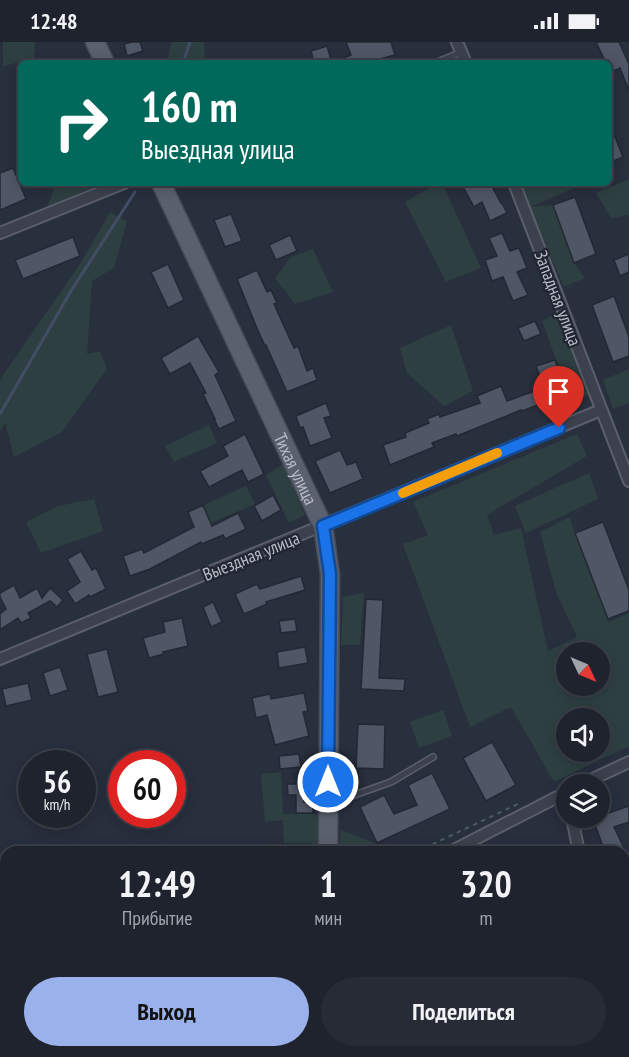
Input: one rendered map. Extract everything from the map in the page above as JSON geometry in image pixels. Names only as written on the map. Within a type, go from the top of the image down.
[{"type":"main road","points":[[95,42],[104,60]]},
{"type":"main road","name":"Тихая улица","points":[[162,186],[323,526],[330,574],[328,846]]},
{"type":"street","points":[[0,233],[117,186]]},
{"type":"street","name":"Западная улица","points":[[515,186],[629,481]]},
{"type":"street","name":"Выездная улица","points":[[0,659],[602,410]]},
{"type":"street","points":[[603,774],[629,762]]},
{"type":"street","points":[[462,846],[556,799]]},
{"type":"street","points":[[574,828],[578,846]]},
{"type":"lane","points":[[442,60],[462,52]]},
{"type":"lane","points":[[328,805],[391,782],[433,757]]},
{"type":"shaded area","points":[[3,42],[35,42],[34,59],[18,60],[18,63],[3,66]]},
{"type":"shaded area","points":[[171,42],[204,42],[205,60],[168,60]]},
{"type":"shaded area","points":[[629,179],[629,215],[611,218],[596,193]]},
{"type":"shaded area","points":[[55,186],[95,186],[47,208]]},
{"type":"shaded area","points":[[433,186],[443,186],[481,268],[446,282],[405,202]]},
{"type":"shaded area","points":[[522,186],[579,186],[530,207],[553,205],[574,263],[585,278],[564,287],[530,208]]},
{"type":"shaded area","points":[[110,212],[127,221],[114,268],[92,281],[87,354],[100,351],[107,369],[62,432],[14,457],[5,422],[0,432],[0,381],[80,264]]},
{"type":"shaded area","points":[[313,249],[333,292],[295,304],[275,278],[291,257]]},
{"type":"shaded area","points":[[560,311],[593,394],[571,401],[542,321]]},
{"type":"shaded area","points":[[451,325],[473,391],[444,406],[407,373],[400,348]]},
{"type":"shaded area","points":[[629,369],[629,403],[613,409],[603,380]]},
{"type":"shaded area","points":[[209,425],[217,443],[174,462],[165,446]]},
{"type":"shaded area","points":[[577,434],[587,456],[487,515],[494,535],[521,528],[548,651],[556,647],[556,696],[610,696],[610,642],[567,642],[577,637],[556,592],[540,532],[569,517],[609,622],[629,613],[629,746],[610,755],[610,708],[556,708],[556,762],[596,762],[571,774],[556,774],[554,782],[511,707],[470,727],[403,544],[428,535],[413,502]]},
{"type":"shaded area","points":[[283,464],[305,515],[289,523],[266,475]]},
{"type":"shaded area","points":[[589,473],[598,499],[526,533],[515,506]]},
{"type":"shaded area","points":[[246,486],[255,504],[211,523],[202,506]]},
{"type":"shaded area","points":[[94,499],[103,531],[41,553],[26,522],[58,506]]},
{"type":"shaded area","points":[[364,593],[360,645],[341,645],[343,597]]},
{"type":"shaded area","points":[[443,710],[452,736],[419,748],[410,722]]},
{"type":"shaded area","points":[[281,772],[283,814],[319,814],[320,846],[284,844],[283,820],[265,822],[261,774]]},
{"type":"shaded area","points":[[341,830],[382,846],[339,846]]},
{"type":"building","points":[[140,42],[143,51],[127,56],[124,44]]},
{"type":"building","points":[[346,42],[391,42],[395,55],[376,60],[338,60],[351,55]]},
{"type":"building","points":[[596,42],[619,42],[629,64],[629,91],[620,68],[612,72],[612,60],[605,60]]},
{"type":"building","points":[[327,46],[331,60],[313,60],[311,51]]},
{"type":"building","points":[[612,130],[623,157],[612,162]]},
{"type":"building","points":[[13,168],[18,186],[21,186],[26,199],[0,210],[0,173]]},
{"type":"building","points":[[463,186],[492,186],[507,213],[490,221],[482,202],[474,207]]},
{"type":"building","points":[[575,197],[596,254],[574,263],[553,205]]},
{"type":"building","points":[[231,214],[242,241],[225,247],[214,220]]},
{"type":"building","points":[[502,233],[510,251],[519,248],[527,268],[517,272],[528,295],[513,301],[503,277],[492,281],[485,260],[497,256],[489,238]]},
{"type":"building","points":[[290,235],[297,251],[276,260],[269,245]]},
{"type":"building","points":[[73,237],[80,256],[23,279],[15,260]]},
{"type":"building","points":[[629,254],[629,272],[620,276],[614,260]]},
{"type":"building","points":[[168,264],[184,300],[168,308],[151,272]]},
{"type":"building","points":[[257,270],[267,292],[271,290],[277,303],[274,304],[294,348],[298,346],[307,371],[313,368],[317,380],[287,392],[237,279]]},
{"type":"building","points":[[614,296],[629,337],[629,356],[613,362],[592,305]]},
{"type":"building","points":[[535,321],[541,334],[524,341],[518,328]]},
{"type":"building","points":[[198,336],[219,372],[215,375],[236,421],[219,429],[203,394],[206,393],[190,363],[170,374],[161,358]]},
{"type":"building","points":[[555,360],[566,389],[536,400],[538,405],[457,436],[456,434],[432,443],[434,447],[390,465],[383,445],[406,437],[405,433],[429,423],[427,419],[439,414],[440,417],[480,403],[477,396],[501,386],[507,401],[540,389],[539,384],[542,382],[536,366]]},
{"type":"building","points":[[326,403],[331,416],[324,418],[332,438],[310,446],[296,416]]},
{"type":"building","points":[[245,434],[264,474],[248,482],[242,470],[209,487],[200,471],[228,456],[223,446]]},
{"type":"building","points":[[340,450],[347,465],[356,462],[363,479],[330,493],[315,461]]},
{"type":"building","points":[[273,495],[281,510],[262,521],[254,506]]},
{"type":"building","points":[[203,505],[212,526],[238,513],[246,529],[225,539],[223,535],[202,544],[201,542],[150,569],[130,576],[123,556],[142,549],[144,553],[194,527],[188,512]]},
{"type":"building","points":[[603,522],[629,590],[629,611],[608,619],[575,533]]},
{"type":"building","points":[[81,551],[92,570],[96,568],[106,589],[90,597],[89,595],[75,604],[67,591],[80,582],[67,559]]},
{"type":"building","points":[[301,576],[305,590],[266,602],[267,604],[244,614],[235,594],[257,584],[260,589]]},
{"type":"building","points":[[14,585],[20,598],[37,588],[42,598],[50,588],[63,600],[57,607],[50,601],[28,613],[31,618],[21,623],[18,618],[0,630],[0,614],[6,609],[0,593]]},
{"type":"building","points":[[366,599],[383,600],[379,678],[405,679],[404,691],[361,689]]},
{"type":"building","points":[[213,602],[222,622],[211,627],[203,607]]},
{"type":"building","points":[[182,618],[188,646],[149,658],[143,638],[165,632],[163,622]]},
{"type":"building","points":[[295,619],[297,631],[281,633],[279,621]]},
{"type":"building","points":[[305,647],[308,663],[279,668],[277,652]]},
{"type":"building","points":[[107,649],[118,692],[98,697],[87,654]]},
{"type":"building","points":[[60,667],[68,690],[50,696],[43,673]]},
{"type":"building","points":[[28,683],[32,700],[6,706],[2,689]]},
{"type":"building","points":[[304,693],[308,711],[303,712],[309,736],[275,745],[267,715],[256,718],[252,698],[270,694],[271,699]]},
{"type":"building","points":[[358,724],[385,725],[384,769],[356,768]]},
{"type":"building","points":[[492,742],[516,785],[486,801],[463,758]]},
{"type":"building","points":[[299,754],[301,767],[280,769],[279,756]]},
{"type":"building","points":[[432,773],[450,809],[377,843],[360,807],[384,795],[394,814],[417,805],[408,785]]},
{"type":"building","points":[[296,781],[303,781],[304,802],[313,802],[313,813],[296,813],[296,795],[288,795],[287,784],[296,784]]},
{"type":"building","points":[[629,806],[629,822],[614,827],[623,846],[603,846],[596,828],[610,828],[610,813]]},
{"type":"building","points":[[272,844],[311,844],[311,846],[272,846]]},
{"type":"waterway","points":[[184,60],[190,42]]},
{"type":"waterway","points":[[0,414],[71,291],[135,192]]},
{"type":"slow traffic","points":[[403,493],[497,453]]},
{"type":"route","points":[[328,782],[330,574],[323,526],[559,428]]}]
